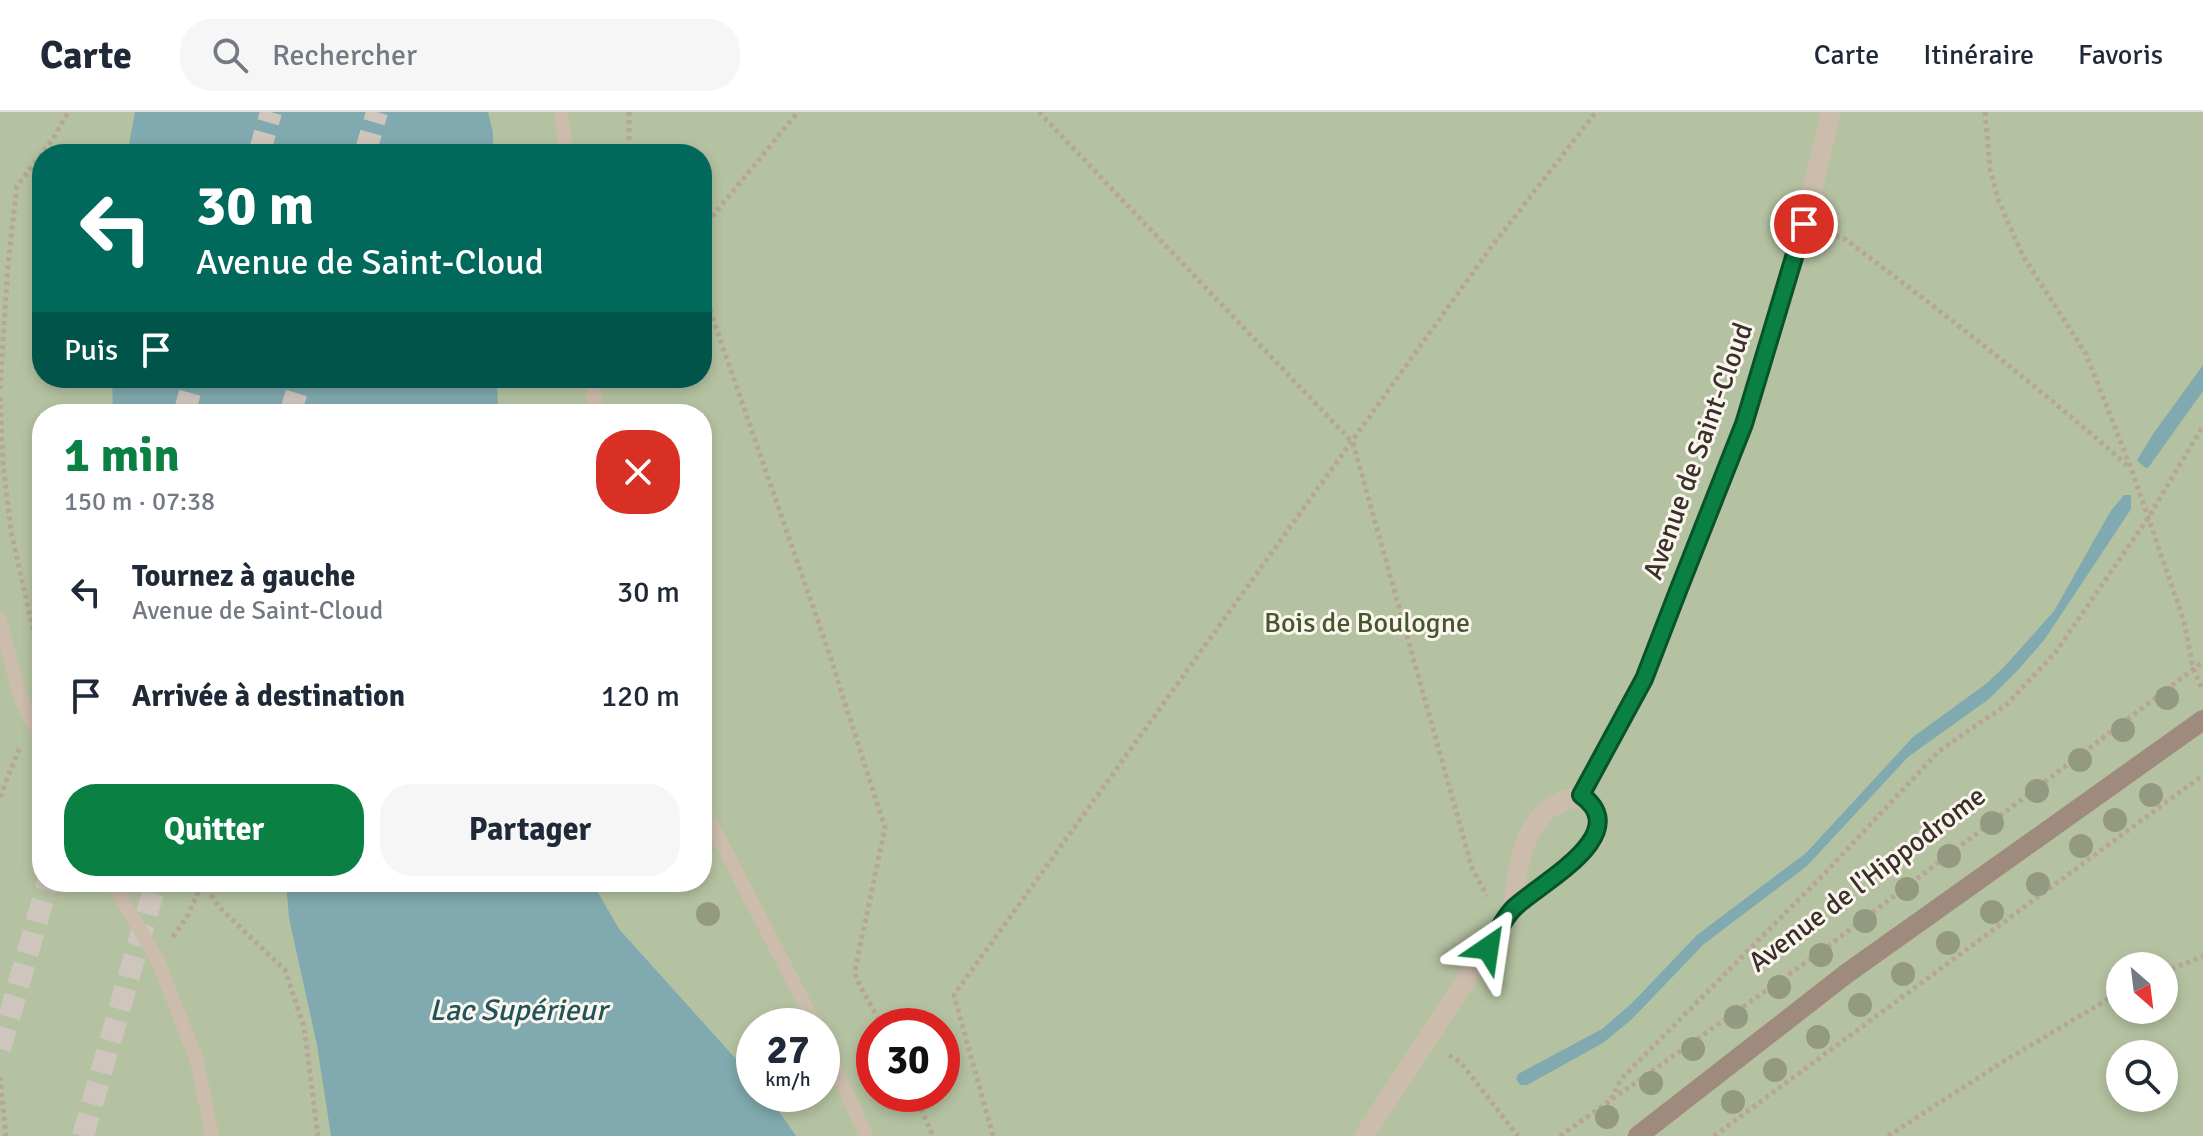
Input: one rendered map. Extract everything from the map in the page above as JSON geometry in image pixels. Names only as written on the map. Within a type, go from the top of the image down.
[{"type":"main road","points":[[1638,1136],[1846,974],[2203,720]]},
{"type":"street","name":"Avenue de Saint-Cloud","points":[[1581,795],[1644,679],[1744,424],[1804,224],[1831,112]]},
{"type":"street","points":[[1364,1136],[1508,917],[1595,839],[1595,809],[1581,795],[1547,810],[1534,826],[1521,851],[1508,917]]},
{"type":"lane","points":[[561,112],[565,144]]},
{"type":"lane","points":[[0,620],[20,697],[32,721]]},
{"type":"lane","points":[[712,824],[807,1008]]},
{"type":"lane","points":[[118,892],[158,961],[197,1061],[212,1136]]},
{"type":"lane","points":[[840,1079],[866,1136]]},
{"type":"path","points":[[49,144],[68,112]]},
{"type":"path","points":[[629,112],[629,144]]},
{"type":"path","points":[[712,217],[798,112]]},
{"type":"path","points":[[1039,112],[1353,443],[1472,868],[1508,917]]},
{"type":"path","points":[[993,1136],[954,995],[1492,246],[1596,112]]},
{"type":"path","points":[[1985,112],[1990,169],[1999,202],[2023,256],[2086,354],[2131,468],[2184,621],[2193,668],[2203,691]]},
{"type":"path","points":[[0,389],[8,264],[17,186],[32,166]]},
{"type":"path","points":[[1804,224],[1845,239],[2063,408],[2131,468]]},
{"type":"path","points":[[712,316],[829,653],[885,828],[855,970],[872,1008]]},
{"type":"path","points":[[0,397],[3,463],[11,531],[32,625]]},
{"type":"path","points":[[1611,1099],[1621,1079],[1825,873],[1939,751],[2006,705],[2055,653],[2148,518],[2203,426]]},
{"type":"path","name":"Avenue de l'Hippodrome","points":[[1560,1136],[1819,953],[2203,662]]},
{"type":"path","points":[[1714,1136],[2203,775]]},
{"type":"path","points":[[158,961],[188,915],[198,892]]},
{"type":"path","points":[[209,892],[220,908],[285,970],[304,1027],[318,1136]]},
{"type":"path","points":[[2178,966],[2203,956]]},
{"type":"path","points":[[1888,1136],[2106,1000]]},
{"type":"path","points":[[1429,1040],[1461,1063],[1518,1136]]},
{"type":"path","points":[[0,1077],[6,1136]]},
{"type":"path","points":[[922,1112],[933,1136]]},
{"type":"green space","name":"Bois de Boulogne","points":[[0,112],[2203,112],[2203,1136],[0,1136]]},
{"type":"water","points":[[135,112],[488,112],[493,133],[493,144],[129,144]]},
{"type":"water","points":[[2203,365],[2203,391],[2148,468],[2144,467],[2137,460]]},
{"type":"water","points":[[112,388],[497,388],[498,404],[113,404]]},
{"type":"water","points":[[2124,495],[2131,495],[2131,509],[2045,639],[1989,699],[1908,757],[1807,866],[1704,944],[1632,1019],[1603,1043],[1527,1085],[1520,1085],[1516,1079],[1518,1074],[1602,1029],[1632,1003],[1697,935],[1806,853],[1913,737],[2004,667],[2054,611],[2110,512]]},
{"type":"water","name":"Lac Supérieur","points":[[287,892],[598,892],[619,929],[736,1059],[736,1112],[779,1112],[796,1136],[331,1136],[317,1045],[289,918]]},
{"type":"tunnel","points":[[262,144],[271,112]]},
{"type":"tunnel","points":[[368,144],[377,112]]},
{"type":"tunnel","points":[[187,404],[191,388]]},
{"type":"tunnel","points":[[293,404],[298,388]]},
{"type":"tunnel","points":[[0,1049],[45,892]]},
{"type":"tunnel","points":[[83,1136],[153,892]]},
{"type":"route","points":[[1488,948],[1513,908],[1568,866],[1595,839],[1595,809],[1581,795],[1644,679],[1744,424],[1804,224]]}]
